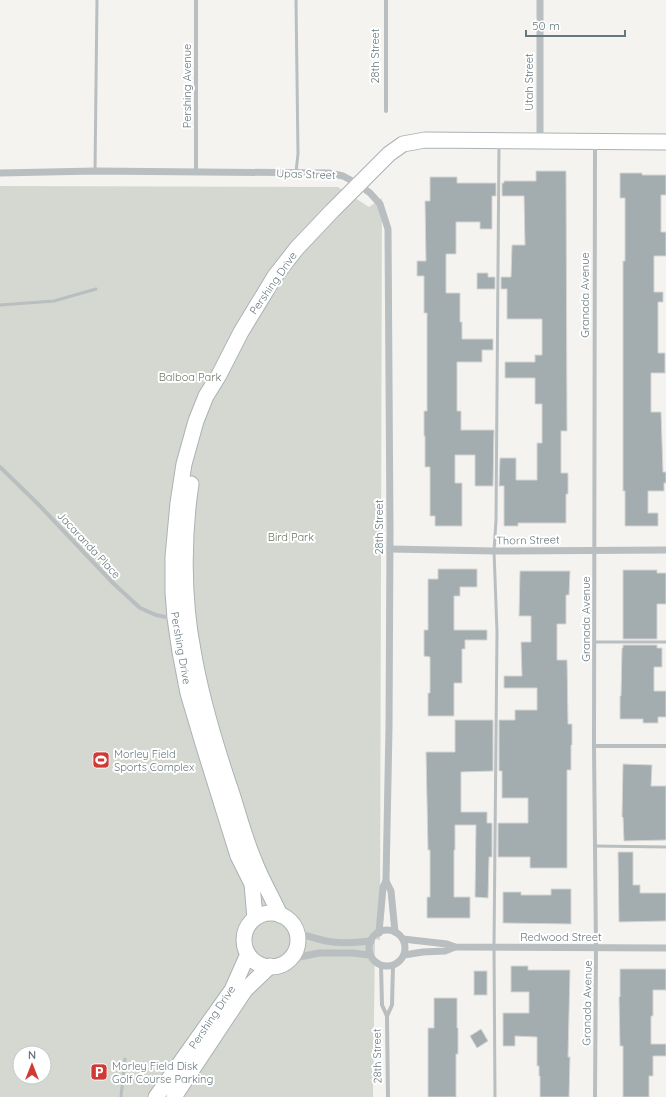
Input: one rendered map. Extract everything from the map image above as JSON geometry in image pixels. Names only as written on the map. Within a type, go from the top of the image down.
[{"type":"main road","points":[[358,184],[389,154],[403,144],[425,140],[666,142]]},
{"type":"main road","name":"Pershing Drive","points":[[255,918],[252,884],[238,856],[204,747],[188,693],[180,652],[174,618],[173,592],[173,557],[178,503],[184,464],[201,408],[241,332],[275,276],[297,248],[358,184]]},
{"type":"main road","name":"Pershing Drive","points":[[219,374],[215,394],[197,448],[190,486],[186,533],[186,582],[188,614],[193,650],[202,692],[222,763],[254,860],[280,915]]},
{"type":"main road","points":[[174,618],[182,627],[195,692],[210,738],[222,763]]},
{"type":"main road","points":[[274,913],[280,915],[291,922],[297,934],[296,948],[289,959],[283,963],[270,966],[261,965],[248,954],[244,946],[245,930],[249,923],[261,915],[274,913]]},
{"type":"main road","name":"Pershing Drive","points":[[156,1097],[232,990],[248,954]]},
{"type":"main road","name":"Pershing Drive","points":[[174,1097],[245,990],[270,966]]},
{"type":"street","name":"Pershing Avenue","points":[[196,0],[196,172]]},
{"type":"street","name":"28th Street","points":[[386,0],[386,111]]},
{"type":"street","name":"Utah Street","points":[[540,0],[540,140]]},
{"type":"street","name":"Granada Avenue","points":[[595,141],[595,1097]]},
{"type":"street","name":"Upas Street","points":[[0,173],[95,171],[329,173],[343,176],[358,184]]},
{"type":"street","name":"28th Street","points":[[358,184],[370,193],[380,204],[388,229],[390,549],[389,728],[386,881],[383,887],[379,932]]},
{"type":"street","name":"Jacaranda Place","points":[[0,467],[37,502],[113,583],[140,608],[156,615],[174,618]]},
{"type":"street","name":"Thorn Street","points":[[390,549],[494,551],[666,550]]},
{"type":"street","points":[[594,746],[666,746]]},
{"type":"street","name":"28th Street","points":[[386,881],[391,891],[395,932]]},
{"type":"street","points":[[384,930],[395,932],[403,939],[406,950],[402,960],[393,966],[381,965],[373,959],[370,954],[369,950],[371,941],[374,936],[384,930]]},
{"type":"street","points":[[297,934],[306,934],[321,940],[332,942],[371,941]]},
{"type":"street","name":"Redwood Street","points":[[403,939],[447,944],[455,947],[666,948]]},
{"type":"street","name":"Redwood Street","points":[[404,955],[422,952],[445,951],[455,947]]},
{"type":"street","points":[[289,959],[319,953],[370,954]]},
{"type":"street","name":"28th Street","points":[[381,965],[382,1005],[387,1016],[388,1097]]},
{"type":"street","name":"28th Street","points":[[387,1016],[392,1005],[393,966]]},
{"type":"lane","points":[[95,171],[97,0]]},
{"type":"lane","points":[[296,0],[298,154],[296,172]]},
{"type":"lane","points":[[495,1097],[494,948],[497,640],[494,551],[496,520],[500,140]]},
{"type":"lane","points":[[0,305],[54,301],[96,289]]},
{"type":"lane","points":[[595,642],[666,642]]},
{"type":"lane","points":[[595,846],[666,847]]},
{"type":"lane","points":[[121,1097],[125,1059]]},
{"type":"green space","name":"Balboa Park","points":[[0,186],[338,187],[369,207],[382,198],[380,940],[375,939],[373,1097],[0,1097]]},
{"type":"building","points":[[536,171],[566,171],[567,431],[561,431],[561,473],[568,473],[566,523],[518,523],[518,526],[504,526],[504,486],[499,486],[500,458],[516,458],[516,480],[537,480],[537,443],[542,443],[542,404],[535,404],[535,378],[505,378],[505,362],[535,362],[535,355],[542,355],[542,319],[507,319],[507,289],[501,289],[501,277],[511,277],[512,245],[525,245],[524,196],[502,196],[502,183],[504,183],[504,181],[536,181]]},
{"type":"building","points":[[620,173],[666,175],[666,195],[661,195],[661,232],[666,232],[666,256],[654,256],[654,292],[663,292],[663,302],[658,302],[658,353],[665,353],[665,373],[651,373],[651,412],[661,412],[663,472],[666,472],[666,483],[664,483],[664,491],[648,491],[648,513],[658,513],[658,526],[625,526],[625,491],[623,491],[623,261],[625,261],[625,198],[620,198]]},
{"type":"building","points":[[430,177],[457,177],[457,183],[496,183],[496,196],[492,196],[492,229],[480,229],[480,222],[456,222],[456,254],[446,254],[446,293],[460,293],[460,322],[462,322],[462,339],[493,339],[493,350],[482,350],[482,362],[457,362],[457,411],[461,411],[461,430],[494,430],[493,486],[475,486],[475,455],[455,455],[455,483],[462,483],[462,526],[435,526],[435,516],[430,516],[430,467],[425,467],[424,411],[427,411],[427,313],[424,313],[424,276],[417,276],[417,261],[426,261],[425,201],[430,201]]},
{"type":"building","points":[[477,273],[488,273],[488,277],[495,277],[495,289],[477,289]]},
{"type":"building","points":[[438,569],[477,569],[477,587],[460,587],[460,596],[454,596],[454,630],[487,630],[487,640],[465,640],[465,649],[462,649],[462,683],[454,683],[454,716],[428,716],[428,693],[430,693],[430,657],[424,656],[424,630],[428,630],[428,579],[438,579]]},
{"type":"building","points":[[623,570],[657,570],[657,573],[666,573],[666,604],[657,604],[657,639],[623,639]]},
{"type":"building","points":[[520,571],[570,571],[569,595],[566,595],[566,624],[557,624],[557,660],[567,660],[568,724],[572,724],[571,770],[567,770],[567,868],[530,868],[530,857],[498,857],[498,823],[528,823],[528,798],[502,798],[502,771],[499,771],[499,720],[515,720],[515,710],[537,710],[537,688],[504,688],[504,676],[522,676],[521,642],[531,642],[531,616],[519,616]]},
{"type":"building","points":[[623,645],[657,645],[657,648],[662,648],[662,667],[654,667],[654,691],[666,691],[666,717],[658,717],[658,723],[643,723],[643,719],[620,719]]},
{"type":"building","points":[[455,720],[493,720],[493,771],[461,772],[461,812],[487,812],[487,823],[492,823],[492,857],[489,857],[488,898],[475,897],[476,825],[455,825],[454,897],[470,897],[470,918],[427,918],[427,897],[430,897],[430,850],[428,850],[426,752],[455,752]]},
{"type":"building","points":[[623,764],[652,765],[651,786],[666,786],[666,840],[624,841],[622,817]]},
{"type":"building","points":[[618,852],[633,852],[633,885],[640,885],[640,893],[666,893],[666,921],[619,922]]},
{"type":"building","points":[[551,889],[571,889],[571,924],[503,923],[503,892],[521,892],[521,895],[551,895]]},
{"type":"building","points":[[511,966],[528,966],[528,970],[570,970],[568,1057],[570,1057],[569,1097],[540,1097],[540,1076],[539,1066],[537,1066],[537,1037],[515,1036],[515,1046],[503,1046],[503,1013],[529,1013],[529,992],[511,992]]},
{"type":"building","points":[[620,969],[666,969],[666,990],[653,990],[651,1044],[666,1044],[666,1056],[653,1056],[653,1076],[649,1076],[649,1097],[623,1097],[623,1046],[620,1046]]},
{"type":"building","points":[[474,971],[487,971],[487,995],[474,995]]},
{"type":"building","points":[[434,998],[457,998],[458,1054],[456,1054],[456,1097],[428,1097],[428,1028],[434,1028]]},
{"type":"building","points":[[481,1029],[488,1041],[477,1048],[470,1036]]},
{"type":"place","name":"Morley Field Sports Complex","points":[[101,760]]},
{"type":"place","name":"Morley Field Disk Golf Course Parking","points":[[99,1072]]},
{"type":"park label","name":"Bird Park","points":[[291,537]]}]
